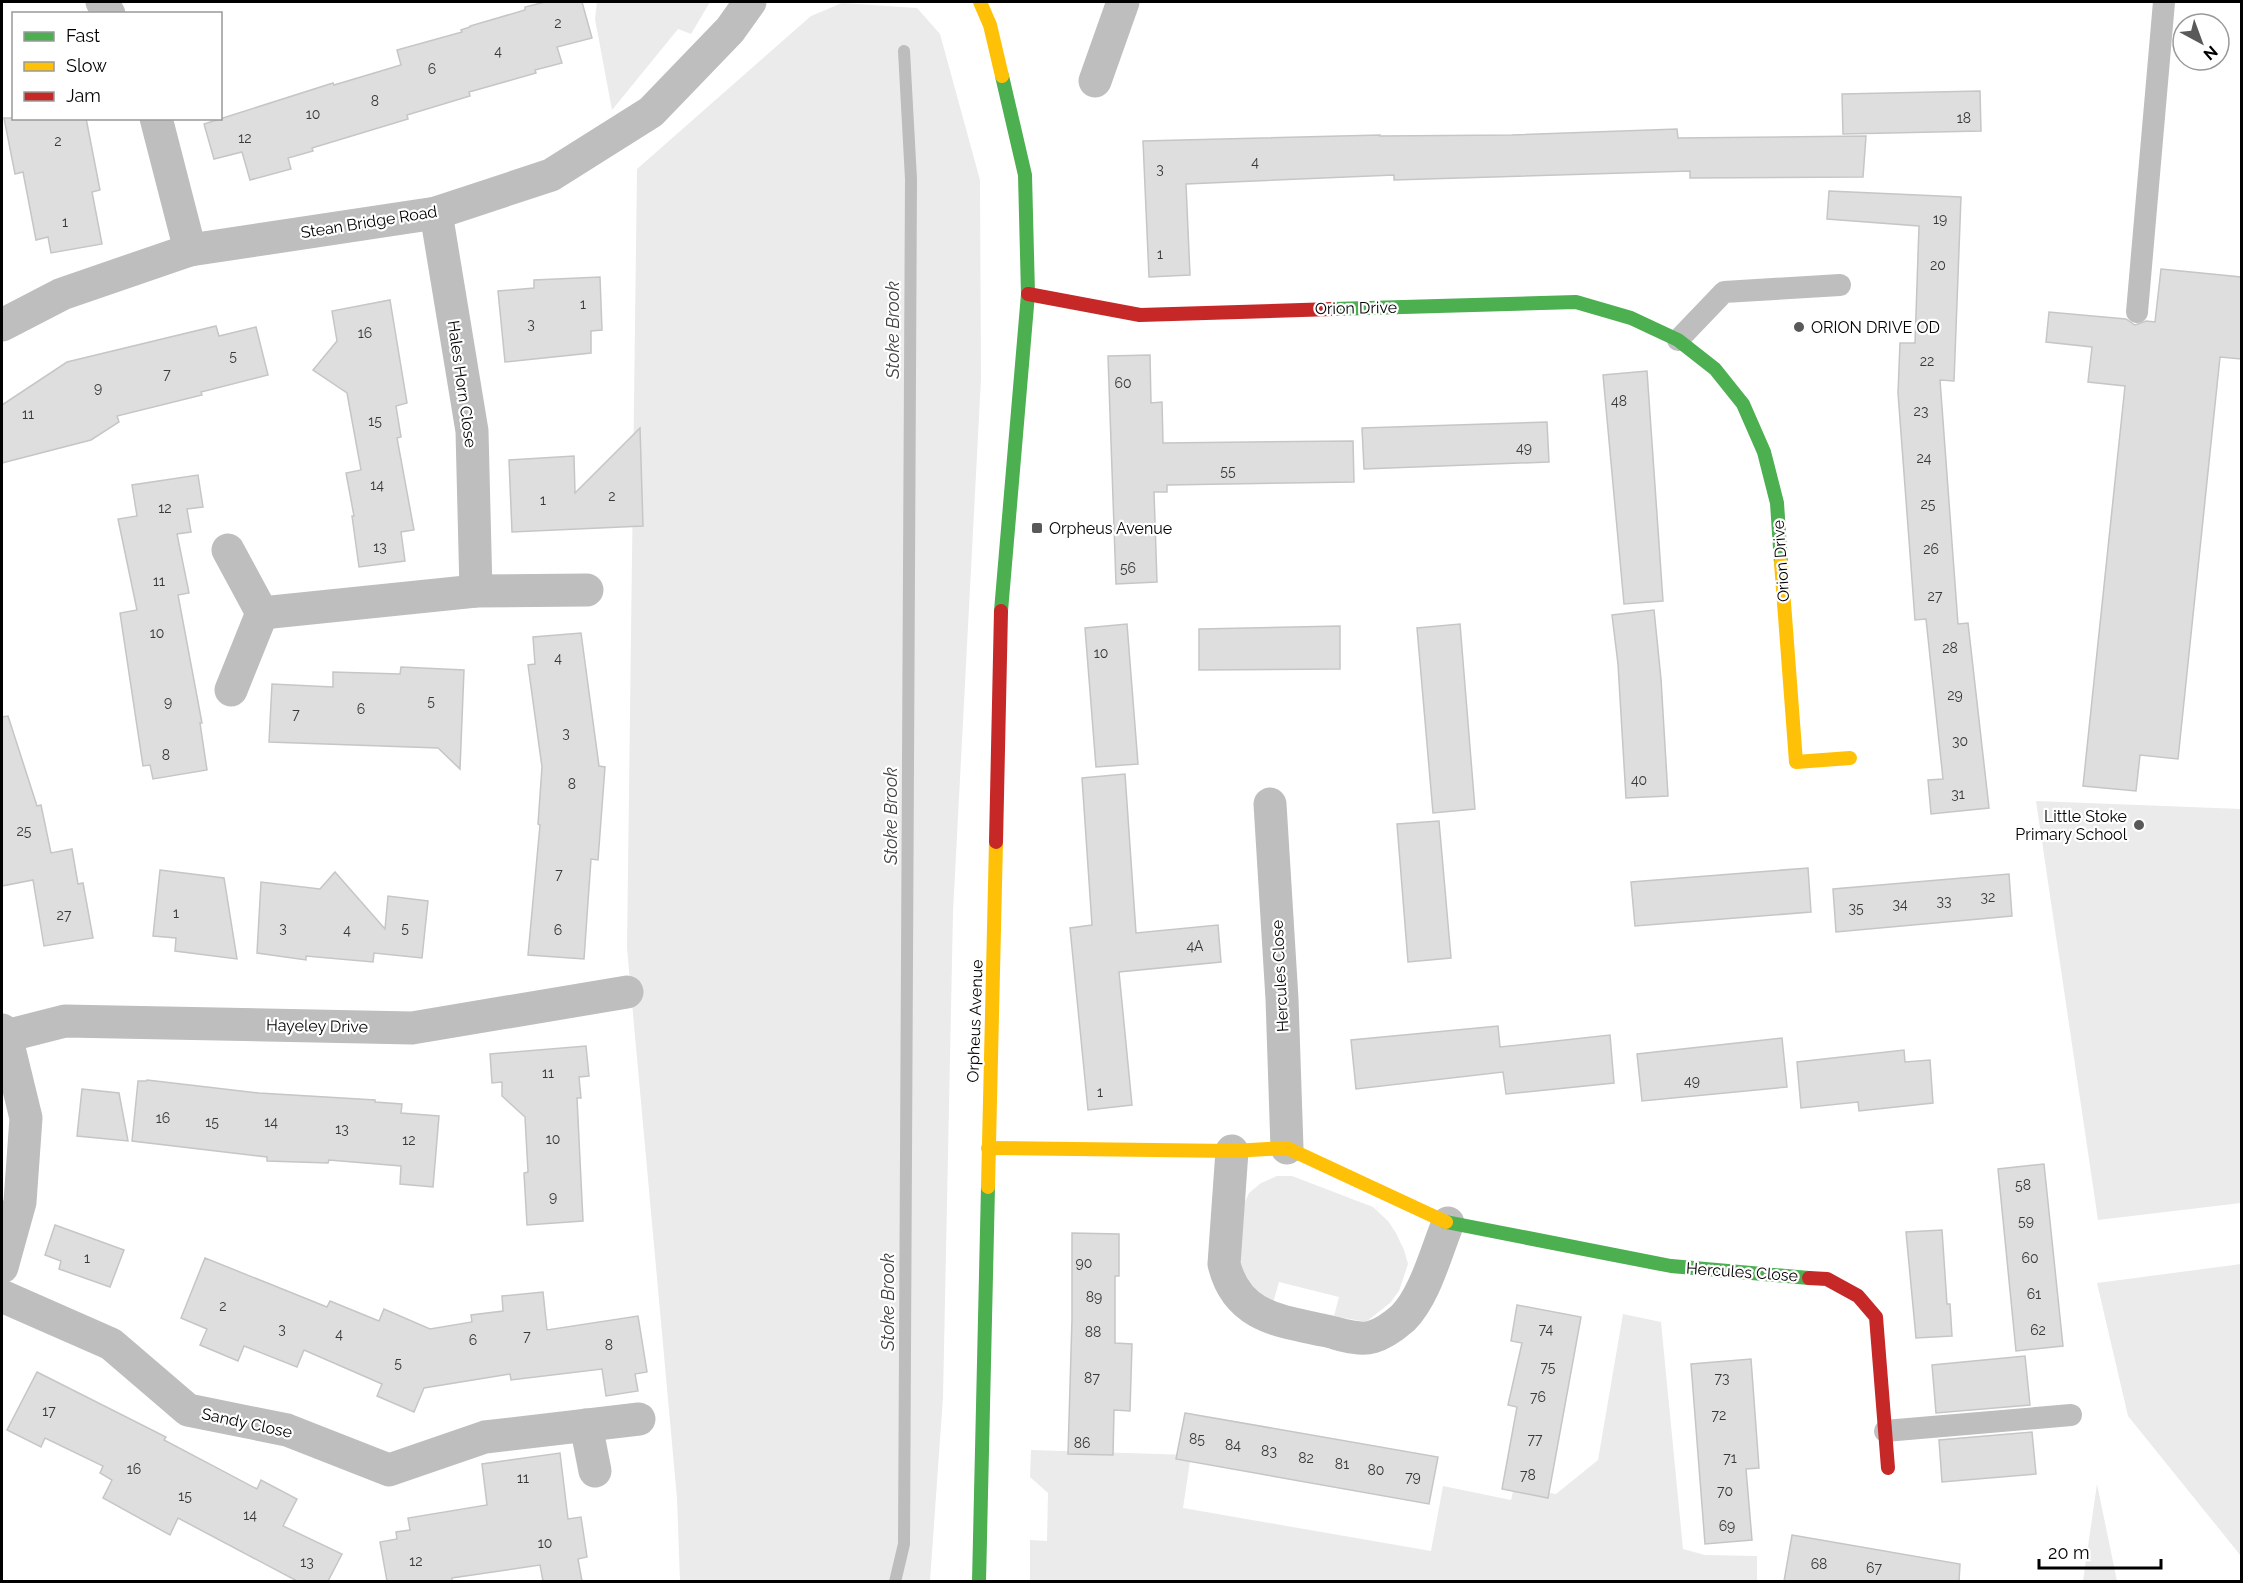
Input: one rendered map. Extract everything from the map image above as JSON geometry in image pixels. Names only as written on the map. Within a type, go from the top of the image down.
[{"type":"street","name":"Stean Bridge Road","points":[[2,325],[62,294],[190,250],[436,213],[551,175],[651,112],[730,30],[750,2]]},
{"type":"street","name":"Orpheus Avenue","points":[[979,1581],[1001,603],[1028,294],[1025,175],[990,25],[980,2]]},
{"type":"street","points":[[1095,81],[1124,2]]},
{"type":"street","points":[[157,120],[190,250]]},
{"type":"street","name":"Hales Horn Close","points":[[436,213],[472,431],[476,591]]},
{"type":"street","name":"Orion Drive","points":[[1028,294],[1140,315],[1576,302],[1631,318],[1678,340],[1715,369],[1743,404],[1764,452],[1777,503],[1796,762],[1850,758]]},
{"type":"street","points":[[228,550],[262,613]]},
{"type":"street","points":[[262,613],[476,591],[587,591]]},
{"type":"street","points":[[231,690],[262,613]]},
{"type":"street","name":"Hercules Close","points":[[1270,804],[1282,999],[1287,1148]]},
{"type":"street","name":"Hayeley Drive","points":[[4,1033],[65,1021],[411,1028],[627,992]]},
{"type":"street","points":[[2,1267],[20,1202],[26,1118],[4,1033]]},
{"type":"street","name":"Hercules Close","points":[[988,1148],[1232,1151],[1287,1148],[1448,1223],[1671,1266],[1827,1279],[1858,1296],[1876,1317],[1888,1468]]},
{"type":"street","points":[[1232,1151],[1224,1264],[1228,1280],[1238,1294],[1251,1307],[1270,1319],[1350,1336],[1371,1338],[1387,1330],[1415,1304],[1448,1223]]},
{"type":"street","name":"Sandy Close","points":[[2,1296],[111,1344],[188,1410],[287,1430],[389,1470],[485,1437],[639,1419]]},
{"type":"street","points":[[586,1425],[595,1471]]},
{"type":"lane","points":[[2137,312],[2164,2]]},
{"type":"lane","points":[[1678,340],[1724,292],[1840,285]]},
{"type":"lane","points":[[1885,1431],[2071,1415]]},
{"type":"shaded area","points":[[597,2],[710,2],[691,34],[678,29],[612,110],[595,19]]},
{"type":"shaded area","points":[[842,3],[917,8],[940,34],[980,180],[981,379],[953,912],[943,1397],[930,1581],[680,1581],[677,1498],[627,948],[637,169],[811,16]]},
{"type":"shaded area","points":[[2036,801],[2241,809],[2241,1203],[2098,1220]]},
{"type":"shaded area","points":[[1277,1176],[1292,1176],[1373,1207],[1388,1221],[1396,1233],[1408,1264],[1399,1291],[1390,1303],[1366,1322],[1334,1316],[1339,1297],[1279,1282],[1273,1303],[1250,1288],[1237,1262],[1244,1204],[1249,1193],[1261,1183]]},
{"type":"shaded area","points":[[2242,1264],[2241,1556],[2128,1416],[2097,1283]]},
{"type":"shaded area","points":[[1623,1314],[1661,1322],[1683,1549],[1705,1555],[1757,1556],[1757,1581],[1030,1581],[1030,1540],[1047,1541],[1048,1493],[1030,1477],[1031,1450],[1191,1455],[1183,1508],[1431,1551],[1443,1486],[1511,1500],[1514,1487],[1556,1494],[1598,1460]]},
{"type":"shaded area","points":[[2097,1484],[2117,1581],[2083,1581]]},
{"type":"building","points":[[545,2],[582,2],[592,38],[557,47],[562,63],[535,70],[536,73],[469,92],[470,96],[407,115],[408,119],[312,148],[313,151],[288,158],[291,169],[250,180],[242,152],[214,159],[204,124],[333,83],[334,85],[401,65],[397,50],[462,32],[461,30],[470,26],[525,10],[525,7]]},
{"type":"building","points":[[1980,91],[1981,131],[1843,134],[1842,94]]},
{"type":"building","points":[[4,118],[12,118],[12,120],[86,120],[100,190],[92,192],[102,244],[51,253],[48,237],[36,240],[23,172],[15,174]]},
{"type":"building","points":[[1677,129],[1678,138],[1866,136],[1863,177],[1690,178],[1690,171],[1394,180],[1394,175],[1186,184],[1190,275],[1149,277],[1143,141],[1380,135],[1512,135]]},
{"type":"building","points":[[1829,191],[1961,197],[1954,381],[1940,380],[1958,624],[1968,623],[1989,808],[1931,814],[1928,780],[1943,779],[1926,619],[1915,620],[1898,393],[1900,343],[1915,343],[1919,226],[1827,219]]},
{"type":"building","points":[[2161,269],[2241,277],[2241,359],[2220,357],[2178,759],[2140,755],[2136,791],[2083,786],[2125,386],[2088,382],[2092,347],[2046,342],[2049,312],[2126,319],[2135,325],[2146,321],[2155,322]]},
{"type":"building","points":[[600,277],[602,330],[591,331],[591,353],[505,362],[498,291],[534,288],[534,280]]},
{"type":"building","points":[[390,300],[407,403],[396,406],[401,437],[397,438],[414,530],[401,532],[405,561],[359,567],[352,516],[354,516],[346,473],[361,470],[347,393],[313,370],[337,341],[332,311]]},
{"type":"building","points":[[216,326],[219,336],[256,327],[268,375],[201,392],[202,395],[117,416],[119,422],[91,440],[2,463],[2,405],[67,362]]},
{"type":"building","points":[[1150,355],[1151,403],[1162,402],[1163,443],[1353,441],[1354,482],[1167,485],[1167,492],[1154,492],[1157,582],[1116,584],[1108,356]]},
{"type":"building","points":[[1647,371],[1663,601],[1624,604],[1603,375]]},
{"type":"building","points":[[1547,422],[1549,462],[1364,469],[1362,428]]},
{"type":"building","points":[[640,428],[643,526],[512,532],[509,460],[574,456],[575,493]]},
{"type":"building","points":[[198,475],[203,507],[187,509],[191,532],[177,534],[189,593],[178,595],[202,723],[200,723],[207,770],[153,779],[150,765],[143,766],[120,613],[137,610],[118,519],[137,516],[132,485]]},
{"type":"building","points":[[1654,610],[1661,679],[1668,796],[1626,798],[1618,664],[1612,615]]},
{"type":"building","points":[[1127,624],[1138,764],[1096,767],[1085,628]]},
{"type":"building","points":[[1460,624],[1475,809],[1433,813],[1417,628]]},
{"type":"building","points":[[1340,626],[1340,669],[1199,670],[1199,629]]},
{"type":"building","points":[[581,633],[599,766],[605,767],[598,860],[591,859],[584,959],[528,955],[540,825],[538,824],[542,767],[528,665],[535,664],[533,637]]},
{"type":"building","points":[[401,667],[464,670],[460,769],[438,748],[269,742],[272,684],[333,687],[333,672],[400,674]]},
{"type":"building","points":[[8,716],[37,806],[41,805],[51,853],[72,849],[78,884],[83,883],[93,938],[44,946],[33,880],[2,886],[2,717]]},
{"type":"building","points":[[1125,774],[1136,933],[1218,925],[1221,962],[1119,972],[1132,1105],[1088,1110],[1070,928],[1092,925],[1082,778]]},
{"type":"building","points":[[1439,821],[1451,958],[1408,962],[1397,824]]},
{"type":"building","points":[[1808,868],[1811,912],[1635,926],[1631,882]]},
{"type":"building","points":[[160,870],[224,878],[237,959],[175,951],[176,938],[153,936]]},
{"type":"building","points":[[335,872],[385,929],[388,896],[428,901],[422,958],[374,953],[373,962],[306,956],[306,960],[257,953],[261,882],[320,889]]},
{"type":"building","points":[[2009,874],[2012,916],[1836,932],[1833,889]]},
{"type":"building","points":[[1498,1026],[1500,1047],[1610,1035],[1614,1083],[1506,1094],[1503,1072],[1356,1089],[1351,1040]]},
{"type":"building","points":[[1782,1038],[1787,1087],[1642,1101],[1637,1054]]},
{"type":"building","points":[[586,1046],[589,1076],[579,1077],[581,1098],[577,1098],[583,1221],[527,1225],[524,1173],[528,1172],[525,1117],[502,1096],[502,1082],[492,1083],[490,1054]]},
{"type":"building","points":[[1904,1050],[1905,1062],[1930,1060],[1933,1103],[1859,1111],[1858,1102],[1801,1108],[1797,1062]]},
{"type":"building","points":[[147,1080],[259,1093],[375,1100],[375,1102],[402,1104],[401,1113],[439,1116],[433,1187],[400,1184],[401,1166],[329,1160],[328,1163],[267,1161],[267,1157],[132,1141],[138,1081]]},
{"type":"building","points":[[82,1089],[119,1093],[128,1141],[77,1136]]},
{"type":"building","points":[[2044,1164],[2063,1346],[2016,1351],[1998,1169]]},
{"type":"building","points":[[55,1225],[124,1250],[110,1287],[59,1269],[61,1261],[45,1255]]},
{"type":"building","points":[[1942,1230],[1947,1304],[1950,1304],[1952,1336],[1916,1338],[1906,1232]]},
{"type":"building","points":[[1072,1233],[1119,1234],[1119,1276],[1115,1276],[1115,1343],[1132,1344],[1130,1411],[1114,1410],[1113,1455],[1068,1454]]},
{"type":"building","points":[[205,1258],[327,1307],[330,1301],[379,1321],[384,1309],[430,1329],[472,1322],[471,1315],[503,1311],[502,1296],[543,1292],[547,1330],[638,1316],[647,1372],[635,1374],[638,1391],[606,1396],[602,1369],[511,1380],[510,1374],[424,1388],[414,1412],[377,1396],[382,1384],[304,1350],[297,1367],[244,1346],[238,1361],[200,1345],[207,1329],[181,1318]]},
{"type":"building","points":[[1517,1305],[1581,1317],[1548,1498],[1502,1489],[1517,1407],[1508,1405],[1522,1343],[1511,1341]]},
{"type":"building","points":[[2025,1356],[2030,1405],[1936,1413],[1932,1365]]},
{"type":"building","points":[[1751,1359],[1759,1468],[1746,1469],[1752,1540],[1705,1544],[1691,1364]]},
{"type":"building","points":[[37,1372],[166,1437],[164,1440],[257,1489],[261,1480],[297,1499],[283,1526],[342,1554],[328,1581],[297,1581],[178,1518],[170,1535],[103,1498],[112,1480],[100,1473],[103,1466],[45,1438],[41,1447],[7,1430]]},
{"type":"building","points":[[1185,1413],[1438,1457],[1429,1504],[1176,1459]]},
{"type":"building","points":[[2032,1432],[2036,1474],[1942,1482],[1939,1440]]},
{"type":"building","points":[[560,1453],[568,1519],[581,1517],[587,1557],[578,1559],[582,1581],[543,1581],[540,1565],[452,1578],[452,1581],[387,1581],[380,1542],[397,1539],[396,1532],[410,1530],[408,1518],[487,1505],[482,1464]]},
{"type":"building","points":[[1792,1535],[1960,1564],[1959,1581],[1784,1581]]},
{"type":"waterway","name":"Stoke Brook","points":[[895,1582],[904,1544],[911,179],[904,51]]},
{"type":"traffic: fast","points":[[1001,611],[1028,294],[1025,175],[1002,76]]},
{"type":"traffic: fast","points":[[1333,309],[1576,302],[1631,318],[1678,340],[1715,369],[1743,404],[1764,452],[1777,503],[1781,563]]},
{"type":"traffic: fast","points":[[979,1582],[988,1187]]},
{"type":"traffic: fast","points":[[1446,1222],[1671,1266],[1809,1278]]},
{"type":"traffic: slow","points":[[980,2],[990,25],[1002,76]]},
{"type":"traffic: slow","points":[[1781,563],[1796,762],[1850,758]]},
{"type":"traffic: slow","points":[[988,1187],[996,842]]},
{"type":"traffic: slow","points":[[988,1148],[1232,1151],[1287,1148],[1446,1222]]},
{"type":"traffic: jam","points":[[1028,294],[1140,315],[1333,309]]},
{"type":"traffic: jam","points":[[996,842],[1001,611]]},
{"type":"traffic: jam","points":[[1809,1278],[1827,1279],[1858,1296],[1876,1317],[1888,1468]]},
{"type":"place","name":"ORION DRIVE OD","points":[[1799,327]]},
{"type":"place","name":"Orpheus Avenue","points":[[1037,528]]},
{"type":"place","name":"Little Stoke Primary School","points":[[2139,825]]}]
